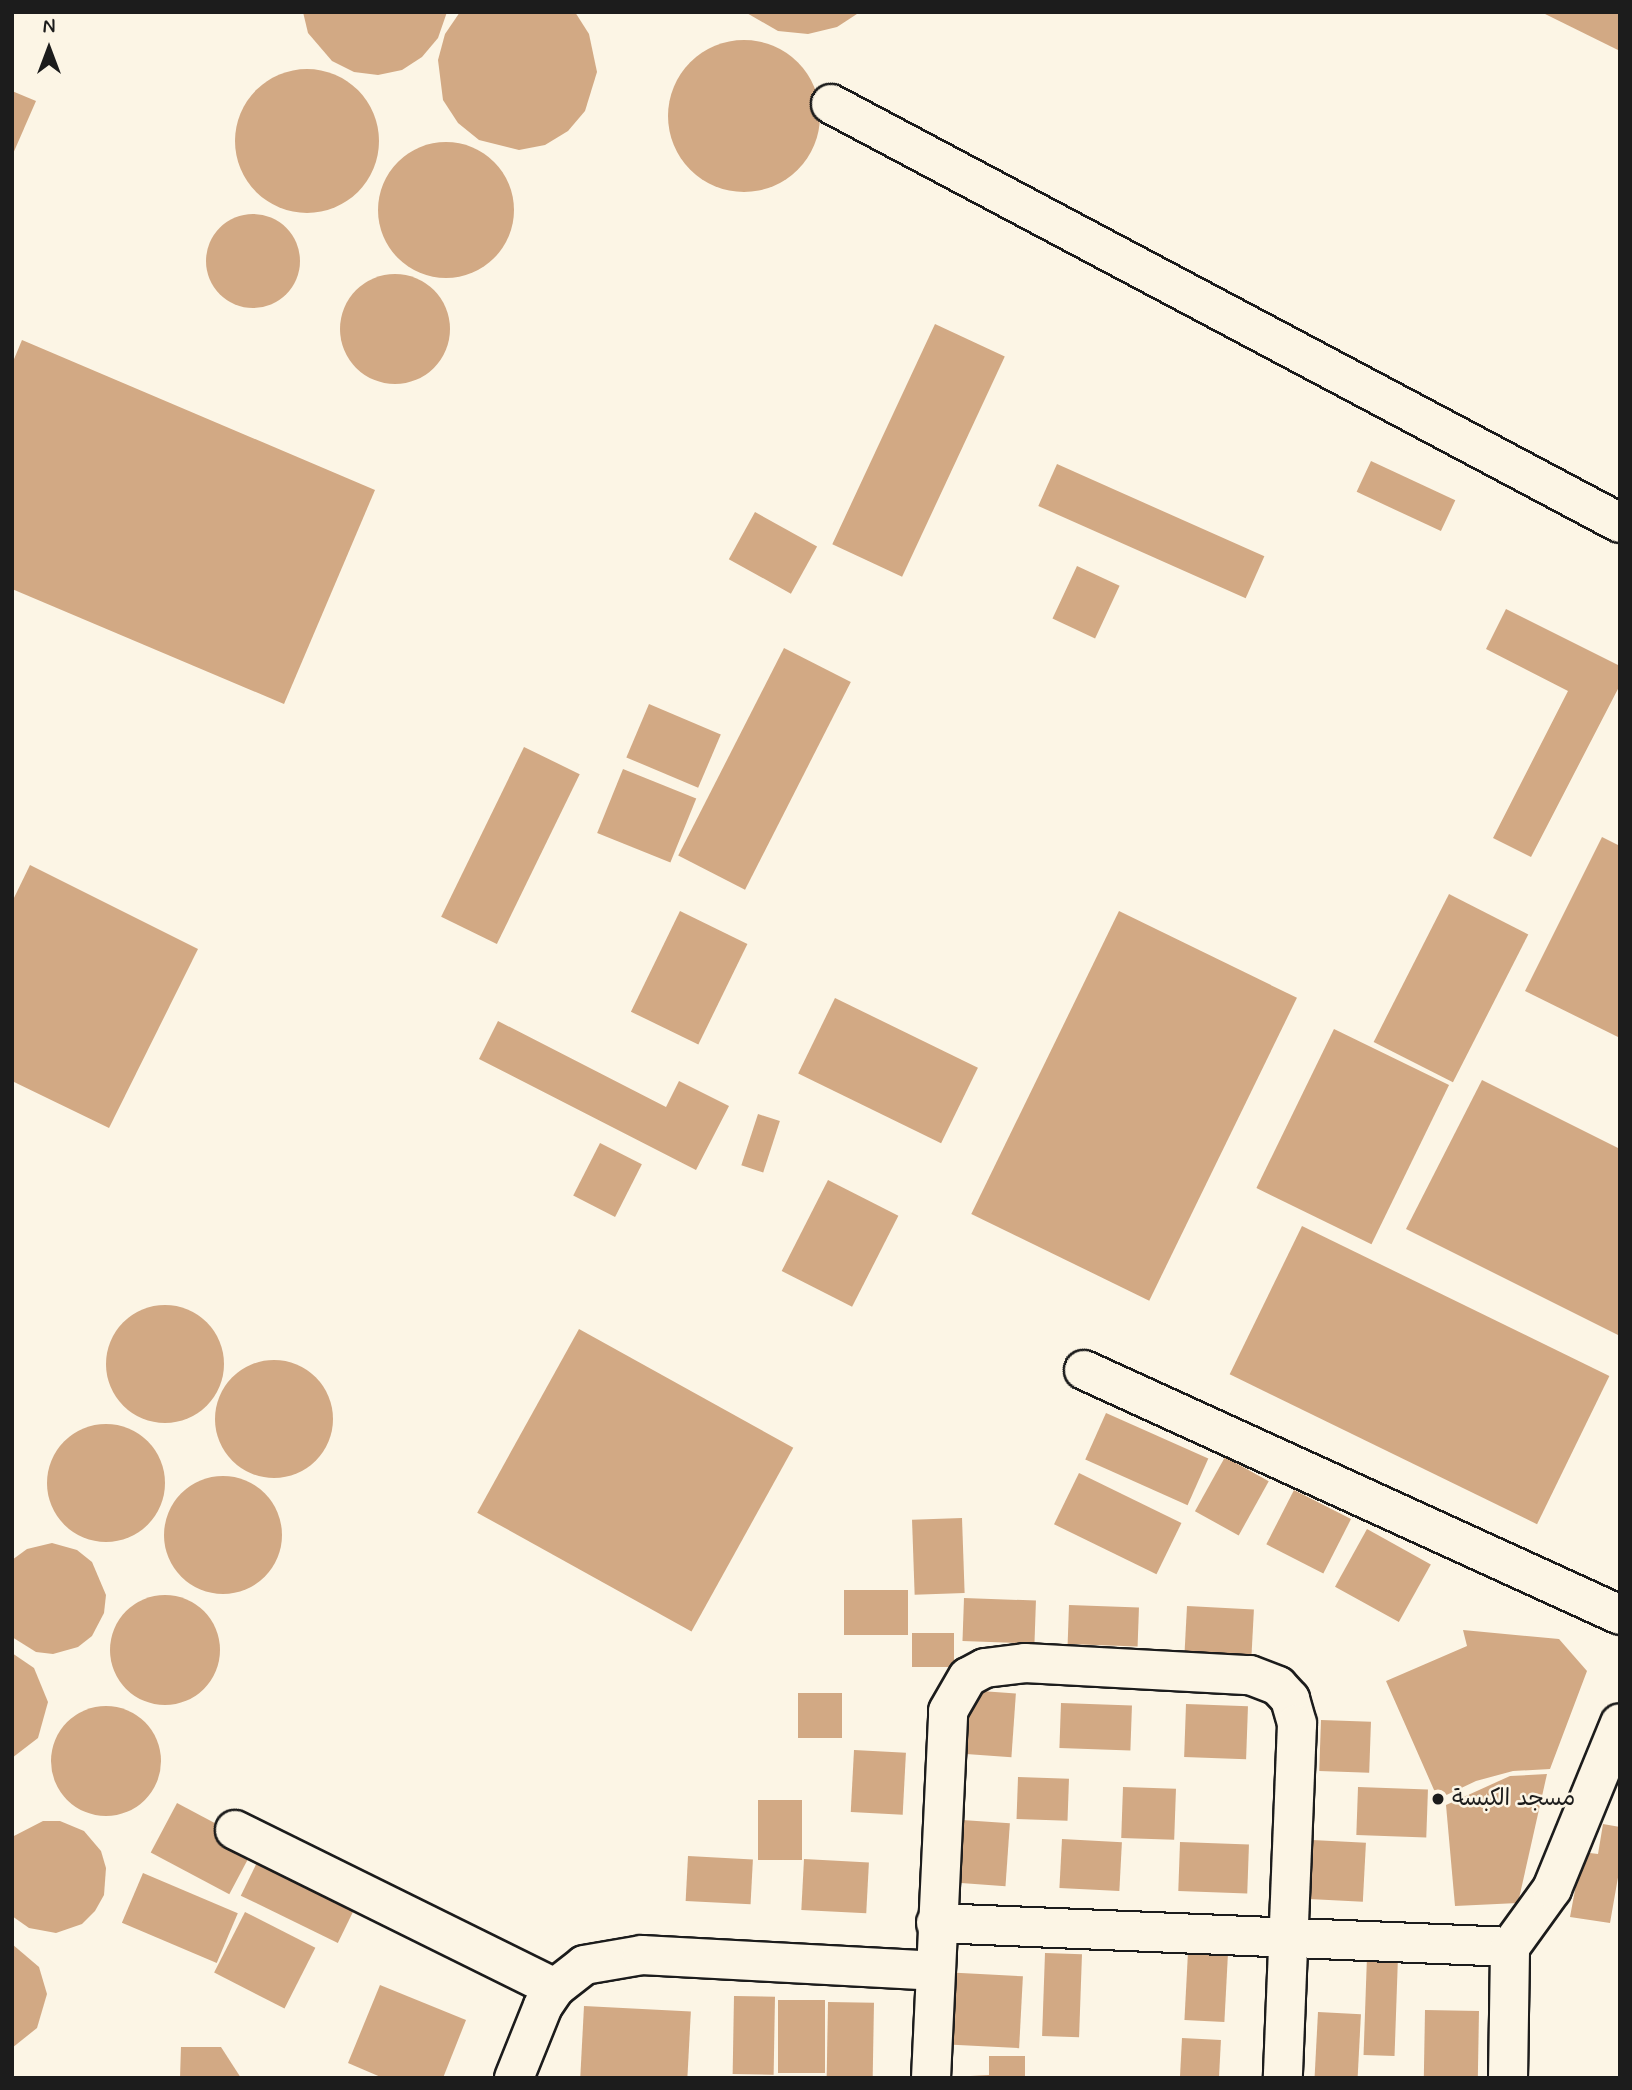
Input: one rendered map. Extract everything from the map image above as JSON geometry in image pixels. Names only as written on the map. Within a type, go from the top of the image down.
[{"type":"street","points":[[831,104],[1620,523]]},
{"type":"street","points":[[1084,1370],[1620,1615]]},
{"type":"street","points":[[931,2078],[936,1923],[948,1711],[968,1677],[985,1668],[1025,1663],[1250,1675],[1278,1686],[1290,1699],[1297,1724],[1283,2078]]},
{"type":"street","points":[[1508,2078],[1510,1947],[1552,1889],[1617,1739]]},
{"type":"street","points":[[236,1830],[555,1989]]},
{"type":"street","points":[[936,1923],[1510,1947]]},
{"type":"street","points":[[514,2078],[555,1989],[584,1965],[642,1955],[934,1971]]},
{"type":"building","points":[[303,12],[447,12],[438,38],[422,57],[402,70],[378,75],[354,72],[332,61],[308,33]]},
{"type":"building","points":[[460,12],[575,12],[589,34],[597,72],[585,111],[568,131],[545,145],[519,150],[479,140],[458,123],[443,100],[438,60],[445,34]]},
{"type":"building","points":[[745,12],[860,12],[837,27],[808,34],[778,31]]},
{"type":"building","points":[[1541,12],[1620,12],[1620,51]]},
{"type":"building","points":[[744,40],[773,46],[798,62],[814,87],[820,116],[814,145],[798,170],[773,186],[744,192],[715,186],[690,170],[674,145],[668,116],[674,87],[690,62],[715,46]]},
{"type":"building","points":[[307,69],[335,74],[358,90],[374,113],[379,141],[374,169],[358,192],[335,208],[307,213],[279,208],[256,192],[240,169],[235,141],[240,113],[256,90],[279,74]]},
{"type":"building","points":[[12,91],[36,101],[12,156]]},
{"type":"building","points":[[446,142],[472,147],[494,162],[509,184],[514,210],[509,236],[494,258],[472,273],[446,278],[420,273],[398,258],[383,236],[378,210],[383,184],[398,162],[420,147]]},
{"type":"building","points":[[253,214],[271,218],[286,228],[296,243],[300,261],[296,279],[286,294],[271,304],[253,308],[235,304],[220,294],[210,279],[206,261],[210,243],[220,228],[235,218]]},
{"type":"building","points":[[395,274],[416,278],[434,290],[446,308],[450,329],[446,350],[434,368],[416,380],[395,384],[374,380],[356,368],[344,350],[340,329],[344,308],[356,290],[374,278]]},
{"type":"building","points":[[935,324],[1005,357],[902,577],[832,544]]},
{"type":"building","points":[[22,340],[375,490],[284,704],[12,589],[12,364]]},
{"type":"building","points":[[1371,461],[1455,500],[1441,531],[1357,492]]},
{"type":"building","points":[[1057,464],[1264,556],[1246,598],[1038,506]]},
{"type":"building","points":[[755,512],[817,546],[791,594],[729,559]]},
{"type":"building","points":[[1077,566],[1120,586],[1095,638],[1052,619]]},
{"type":"building","points":[[1506,609],[1620,666],[1620,685],[1531,857],[1493,838],[1568,691],[1486,649]]},
{"type":"building","points":[[784,648],[851,682],[745,890],[678,856]]},
{"type":"building","points":[[649,704],[721,734],[698,788],[626,757]]},
{"type":"building","points":[[524,747],[580,774],[497,944],[441,917]]},
{"type":"building","points":[[623,769],[696,799],[670,863],[597,833]]},
{"type":"building","points":[[1602,837],[1620,846],[1620,1038],[1525,991]]},
{"type":"building","points":[[30,865],[198,949],[109,1128],[12,1081],[12,902]]},
{"type":"building","points":[[1449,894],[1528,934],[1453,1082],[1374,1042]]},
{"type":"building","points":[[680,911],[747,944],[698,1045],[631,1012]]},
{"type":"building","points":[[1119,911],[1297,998],[1149,1301],[971,1214]]},
{"type":"building","points":[[835,998],[978,1068],[941,1143],[798,1073]]},
{"type":"building","points":[[498,1021],[666,1107],[679,1081],[729,1106],[696,1170],[479,1059]]},
{"type":"building","points":[[1334,1029],[1449,1085],[1371,1244],[1256,1188]]},
{"type":"building","points":[[1482,1080],[1620,1149],[1620,1336],[1406,1229]]},
{"type":"building","points":[[758,1114],[780,1121],[763,1172],[741,1165]]},
{"type":"building","points":[[600,1143],[642,1164],[615,1217],[573,1196]]},
{"type":"building","points":[[828,1180],[898,1216],[852,1307],[782,1271]]},
{"type":"building","points":[[1302,1226],[1609,1376],[1537,1524],[1230,1374]]},
{"type":"building","points":[[165,1305],[188,1309],[207,1322],[220,1341],[224,1364],[220,1387],[207,1406],[188,1419],[165,1423],[142,1419],[123,1406],[110,1387],[106,1364],[110,1341],[123,1322],[142,1309]]},
{"type":"building","points":[[579,1329],[793,1448],[691,1631],[477,1513]]},
{"type":"building","points":[[274,1360],[297,1364],[316,1377],[329,1396],[333,1419],[329,1442],[316,1461],[297,1474],[274,1478],[251,1474],[232,1461],[219,1442],[215,1419],[219,1396],[232,1377],[251,1364]]},
{"type":"building","points":[[1106,1413],[1208,1459],[1188,1505],[1085,1460]]},
{"type":"building","points":[[106,1424],[129,1428],[148,1441],[161,1460],[165,1483],[161,1506],[148,1525],[129,1538],[106,1542],[83,1538],[64,1525],[51,1506],[47,1483],[51,1460],[64,1441],[83,1428]]},
{"type":"building","points":[[1225,1457],[1269,1481],[1239,1535],[1195,1511]]},
{"type":"building","points":[[1079,1473],[1181,1523],[1156,1574],[1054,1524]]},
{"type":"building","points":[[223,1476],[246,1480],[265,1493],[278,1512],[282,1535],[278,1558],[265,1577],[246,1590],[223,1594],[200,1590],[181,1577],[168,1558],[164,1535],[168,1512],[181,1493],[200,1480]]},
{"type":"building","points":[[1294,1490],[1351,1519],[1323,1573],[1266,1544]]},
{"type":"building","points":[[962,1518],[965,1593],[915,1595],[912,1520]]},
{"type":"building","points":[[1367,1529],[1431,1564],[1399,1622],[1335,1587]]},
{"type":"building","points":[[52,1543],[77,1550],[92,1562],[106,1595],[104,1613],[92,1636],[78,1647],[53,1654],[36,1652],[12,1637],[12,1560],[27,1549]]},
{"type":"building","points":[[844,1590],[908,1590],[908,1635],[844,1635]]},
{"type":"building","points":[[165,1595],[186,1599],[204,1611],[216,1629],[220,1650],[216,1671],[204,1689],[186,1701],[165,1705],[144,1701],[126,1689],[114,1671],[110,1650],[114,1629],[126,1611],[144,1599]]},
{"type":"building","points":[[964,1598],[1036,1601],[1034,1643],[962,1641]]},
{"type":"building","points":[[1069,1605],[1139,1607],[1138,1646],[1068,1644]]},
{"type":"building","points":[[1187,1606],[1254,1610],[1252,1655],[1185,1652]]},
{"type":"building","points":[[1463,1630],[1559,1639],[1587,1671],[1550,1769],[1513,1771],[1476,1781],[1438,1799],[1386,1681],[1467,1646]]},
{"type":"building","points":[[912,1633],[954,1633],[954,1667],[912,1667]]},
{"type":"building","points":[[12,1653],[34,1668],[48,1702],[38,1738],[12,1758]]},
{"type":"building","points":[[967,1690],[1016,1693],[1011,1757],[963,1754]]},
{"type":"building","points":[[798,1693],[842,1693],[842,1738],[798,1738]]},
{"type":"building","points":[[1061,1703],[1132,1705],[1130,1750],[1059,1748]]},
{"type":"building","points":[[1186,1704],[1248,1706],[1246,1759],[1184,1757]]},
{"type":"building","points":[[106,1706],[127,1710],[145,1722],[157,1740],[161,1761],[157,1782],[145,1800],[127,1812],[106,1816],[85,1812],[67,1800],[55,1782],[51,1761],[55,1740],[67,1722],[85,1710]]},
{"type":"building","points":[[1321,1720],[1371,1722],[1369,1773],[1319,1771]]},
{"type":"building","points":[[854,1750],[906,1753],[903,1815],[851,1812]]},
{"type":"building","points":[[1547,1774],[1518,1903],[1455,1906],[1446,1805],[1510,1776]]},
{"type":"building","points":[[1018,1777],[1069,1779],[1068,1821],[1017,1819]]},
{"type":"building","points":[[1123,1787],[1176,1789],[1174,1840],[1121,1838]]},
{"type":"building","points":[[1358,1787],[1428,1789],[1426,1837],[1356,1835]]},
{"type":"building","points":[[758,1800],[802,1800],[802,1860],[758,1860]]},
{"type":"building","points":[[177,1803],[256,1845],[229,1894],[151,1852]]},
{"type":"building","points":[[962,1820],[1010,1823],[1005,1886],[958,1883]]},
{"type":"building","points":[[43,1821],[60,1821],[84,1831],[101,1851],[106,1868],[104,1895],[95,1911],[82,1924],[56,1933],[29,1928],[12,1916],[12,1837]]},
{"type":"building","points":[[1603,1824],[1620,1827],[1620,1866],[1610,1923],[1570,1917],[1582,1852],[1598,1854]]},
{"type":"building","points":[[1062,1839],[1122,1842],[1119,1891],[1059,1888]]},
{"type":"building","points":[[1312,1840],[1366,1843],[1363,1902],[1309,1899]]},
{"type":"building","points":[[1180,1842],[1249,1844],[1247,1893],[1178,1891]]},
{"type":"building","points":[[264,1848],[361,1895],[338,1943],[241,1896]]},
{"type":"building","points":[[688,1856],[753,1859],[751,1904],[686,1901]]},
{"type":"building","points":[[804,1859],[869,1862],[866,1913],[801,1910]]},
{"type":"building","points":[[143,1873],[238,1913],[217,1963],[122,1923]]},
{"type":"building","points":[[245,1912],[315,1948],[285,2008],[214,1973]]},
{"type":"building","points":[[12,1944],[39,1967],[47,1994],[37,2028],[12,2048]]},
{"type":"building","points":[[1188,1952],[1228,1954],[1224,2022],[1184,2020]]},
{"type":"building","points":[[1045,1953],[1082,1954],[1079,2037],[1042,2036]]},
{"type":"building","points":[[1367,1956],[1398,1957],[1395,2056],[1364,2055]]},
{"type":"building","points":[[942,1972],[1023,1976],[1019,2048],[938,2044]]},
{"type":"building","points":[[380,1985],[466,2020],[443,2078],[383,2078],[348,2063]]},
{"type":"building","points":[[734,1996],[775,1997],[774,2075],[733,2074]]},
{"type":"building","points":[[778,2000],[825,2000],[825,2073],[778,2073]]},
{"type":"building","points":[[828,2002],[874,2003],[873,2078],[827,2078]]},
{"type":"building","points":[[584,2006],[691,2012],[687,2078],[580,2078]]},
{"type":"building","points":[[1425,2010],[1479,2011],[1478,2078],[1424,2078]]},
{"type":"building","points":[[1318,2012],[1361,2014],[1358,2078],[1315,2078]]},
{"type":"building","points":[[1182,2038],[1221,2040],[1219,2078],[1180,2078]]},
{"type":"building","points":[[181,2047],[221,2047],[241,2078],[180,2078]]},
{"type":"building","points":[[989,2056],[1025,2056],[1025,2078],[933,2078],[989,2075]]},
{"type":"place","name":"مسجد الكبسة","points":[[1438,1799]]}]
